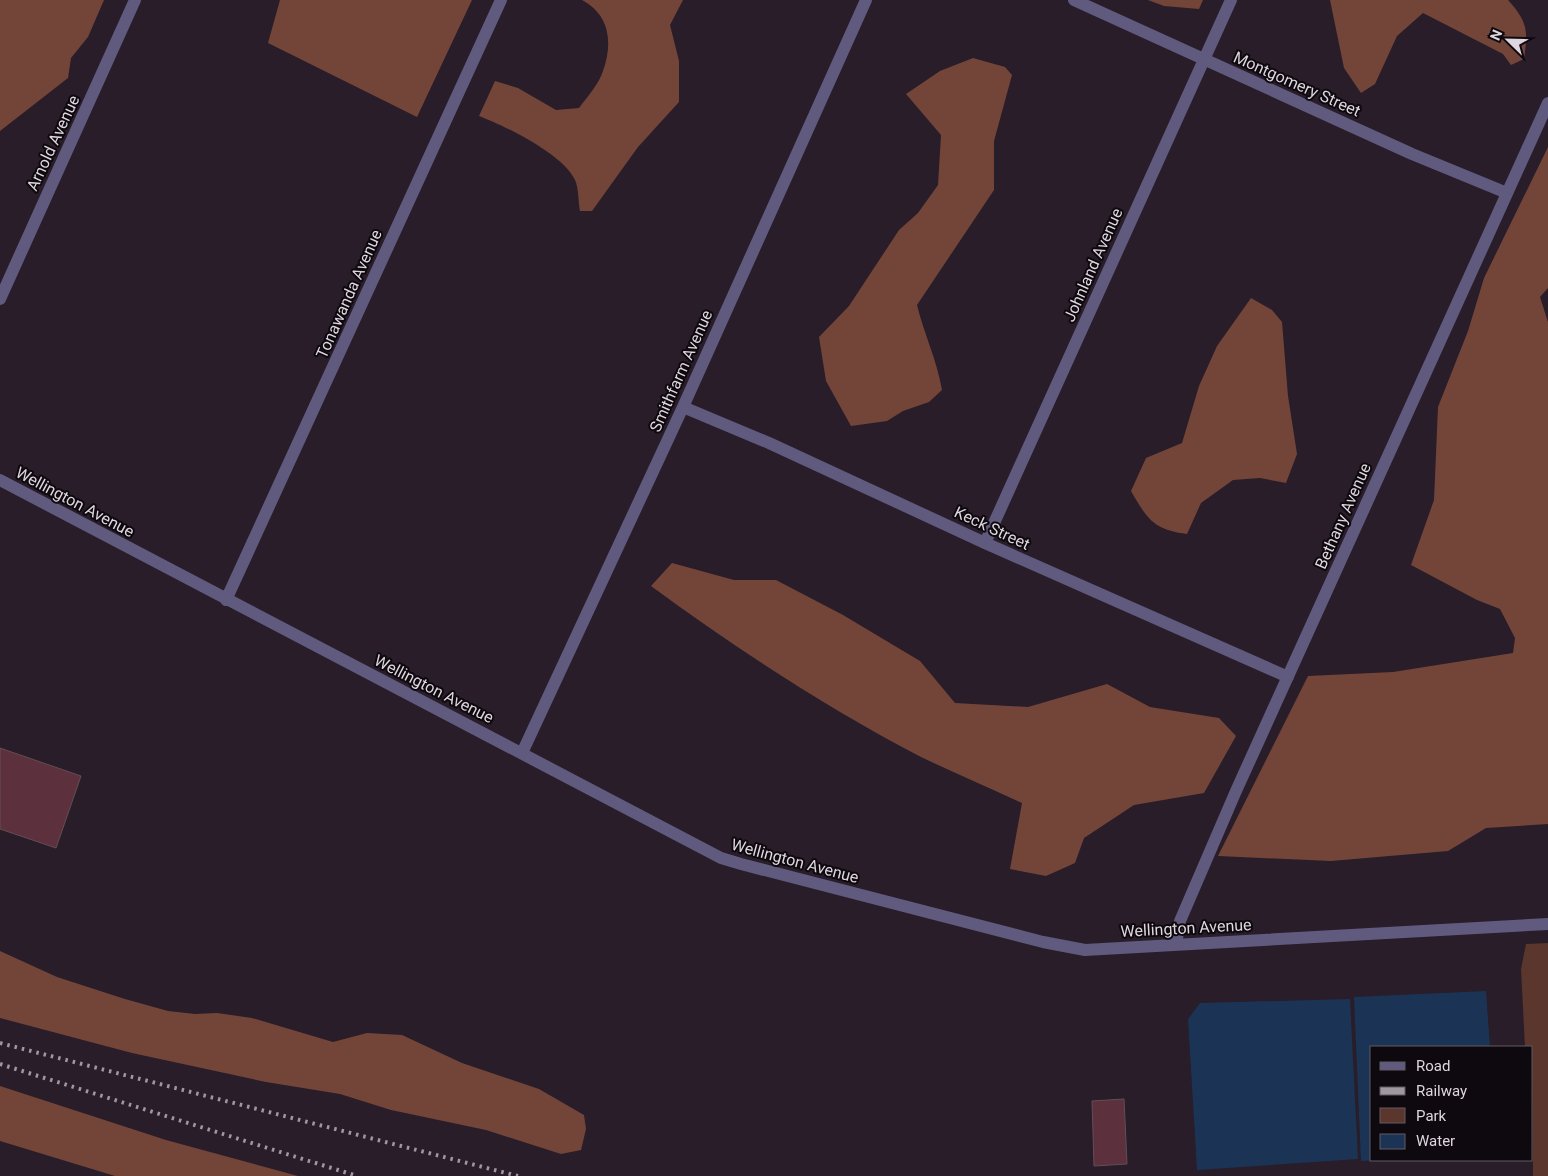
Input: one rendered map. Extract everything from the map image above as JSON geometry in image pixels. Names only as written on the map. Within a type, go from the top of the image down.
[{"type":"street","name":"Arnold Avenue","points":[[0,299],[136,0]]},
{"type":"street","name":"Tonawanda Avenue","points":[[226,600],[501,0]]},
{"type":"street","name":"Smithfarm Avenue","points":[[522,754],[683,408],[866,0]]},
{"type":"street","name":"Montgomery Street","points":[[1074,0],[1412,154],[1507,193]]},
{"type":"street","name":"Johnland Avenue","points":[[985,543],[1231,0]]},
{"type":"street","name":"Bethany Avenue","points":[[1176,944],[1180,921],[1288,677],[1548,103]]},
{"type":"street","name":"Keck Street","points":[[683,408],[778,446],[985,543],[1288,677]]},
{"type":"street","name":"Wellington Avenue","points":[[0,480],[721,858],[741,864],[1044,942],[1085,950],[1548,924]]},
{"type":"green space","points":[[1548,943],[1548,1176],[1533,1176],[1533,1046],[1525,1046],[1521,969],[1526,944]]},
{"type":"shaded area","points":[[0,0],[104,0],[88,37],[71,58],[68,78],[0,131]]},
{"type":"shaded area","points":[[280,0],[472,0],[417,117],[268,43]]},
{"type":"shaded area","points":[[582,0],[683,0],[670,25],[679,61],[679,102],[638,147],[592,211],[580,211],[575,180],[559,160],[518,134],[479,116],[495,81],[518,88],[556,110],[579,108],[599,81],[608,50],[607,31],[604,22],[591,6]]},
{"type":"shaded area","points":[[1148,0],[1203,0],[1199,9],[1164,6]]},
{"type":"shaded area","points":[[1330,0],[1508,0],[1520,15],[1525,27],[1524,59],[1511,65],[1503,54],[1423,13],[1397,36],[1375,84],[1361,93],[1344,68]]},
{"type":"shaded area","points":[[973,58],[1005,67],[1012,75],[994,141],[994,190],[917,305],[942,390],[929,402],[903,411],[887,421],[851,426],[826,381],[819,337],[849,306],[899,230],[918,213],[938,185],[941,135],[906,94],[940,71]]},
{"type":"shaded area","points":[[1548,147],[1548,288],[1540,297],[1548,322],[1548,824],[1486,828],[1448,851],[1331,861],[1218,856],[1308,676],[1393,672],[1513,653],[1515,638],[1500,609],[1477,600],[1411,565],[1434,500],[1438,407],[1468,331],[1484,278]]},
{"type":"shaded area","points":[[1251,298],[1272,310],[1282,322],[1288,396],[1297,454],[1286,483],[1260,478],[1233,480],[1201,503],[1187,534],[1167,530],[1147,516],[1131,491],[1146,458],[1182,443],[1199,386],[1217,346]]},
{"type":"shaded area","points":[[672,563],[734,580],[776,580],[843,615],[920,661],[955,703],[1028,707],[1107,684],[1150,707],[1219,718],[1236,736],[1204,793],[1134,805],[1084,838],[1075,863],[1046,876],[1010,869],[1022,803],[921,757],[886,738],[783,677],[716,632],[651,586]]},
{"type":"shaded area","points":[[0,951],[57,977],[168,1011],[195,1014],[217,1013],[252,1018],[333,1042],[367,1033],[402,1035],[462,1063],[539,1089],[584,1115],[586,1129],[581,1150],[561,1154],[486,1130],[391,1110],[340,1094],[266,1082],[132,1053],[0,1018]]},
{"type":"shaded area","points":[[0,1086],[166,1140],[298,1176],[115,1176],[0,1141]]},
{"type":"water","points":[[1486,991],[1490,1046],[1370,1046],[1370,1161],[1361,1161],[1354,997]]},
{"type":"water","points":[[1350,999],[1358,1159],[1197,1170],[1188,1019],[1200,1003]]},
{"type":"building","points":[[0,748],[81,776],[56,848],[0,829]]},
{"type":"building","points":[[1124,1099],[1127,1164],[1094,1166],[1092,1101]]},
{"type":"railway","points":[[0,1043],[518,1176]]},
{"type":"railway","points":[[0,1064],[357,1176]]}]
